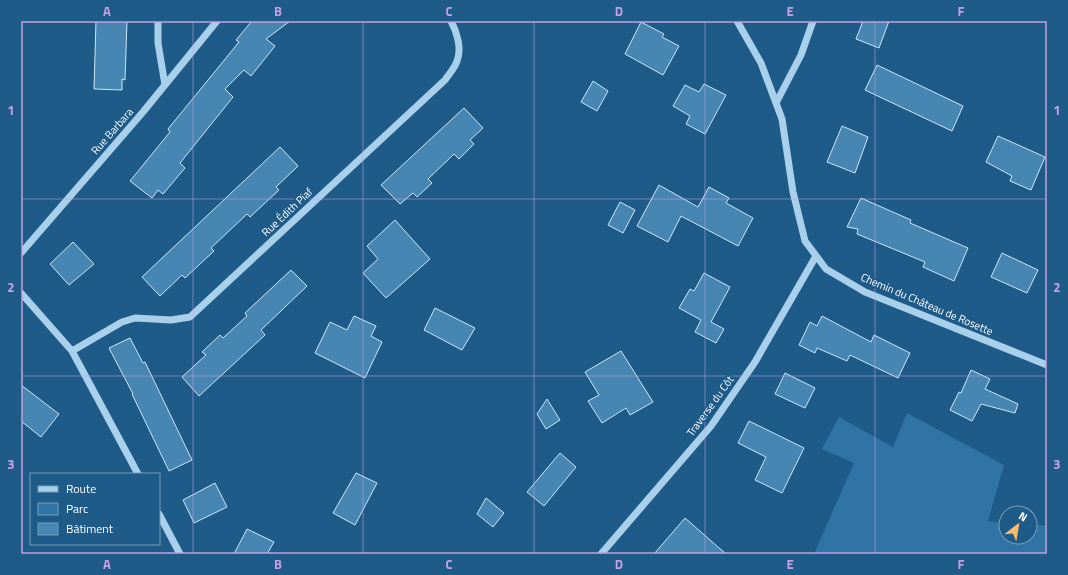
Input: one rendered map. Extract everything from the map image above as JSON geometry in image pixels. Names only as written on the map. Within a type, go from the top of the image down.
[{"type":"street","points":[[158,21],[158,43],[165,85]]},
{"type":"street","name":"Rue Barbara","points":[[21,253],[143,112],[216,21]]},
{"type":"street","name":"Rue Édith Piaf","points":[[72,351],[122,322],[134,318],[172,320],[190,317],[445,80],[458,62],[459,45],[455,27],[451,21]]},
{"type":"street","name":"Chemin du Château de Rosette","points":[[737,21],[761,63],[782,119],[793,192],[805,241],[826,269],[865,292],[1047,365]]},
{"type":"street","points":[[776,103],[801,54],[813,21]]},
{"type":"street","name":"Traverse du Côt","points":[[601,554],[711,426],[755,362],[816,256]]},
{"type":"street","points":[[21,292],[72,351],[137,473]]},
{"type":"street","points":[[160,516],[180,554]]},
{"type":"green space","points":[[907,413],[1004,465],[988,521],[998,522],[998,545],[1038,545],[1038,525],[1047,526],[1047,554],[814,554],[854,463],[822,449],[839,417],[893,447]]},
{"type":"building","points":[[96,21],[127,21],[125,80],[122,79],[122,90],[94,89]]},
{"type":"building","points":[[252,21],[290,21],[266,39],[275,46],[251,76],[244,70],[225,89],[233,97],[180,163],[185,168],[163,194],[158,190],[152,198],[130,181],[170,132],[168,129],[239,42],[236,40]]},
{"type":"building","points":[[863,21],[889,21],[879,48],[856,39]]},
{"type":"building","points":[[641,22],[664,34],[662,37],[679,46],[663,75],[625,54]]},
{"type":"building","points":[[877,65],[963,106],[952,131],[865,90]]},
{"type":"building","points":[[593,81],[608,91],[597,111],[581,102]]},
{"type":"building","points":[[704,84],[726,95],[705,134],[686,124],[690,116],[673,106],[685,85],[699,92]]},
{"type":"building","points":[[464,108],[483,128],[470,140],[474,144],[459,159],[454,154],[428,179],[432,183],[417,197],[413,193],[400,204],[381,185]]},
{"type":"building","points":[[842,126],[868,137],[855,173],[827,162]]},
{"type":"building","points":[[998,136],[1045,157],[1031,190],[1010,181],[1012,176],[986,162]]},
{"type":"building","points":[[280,147],[298,166],[276,187],[279,190],[250,217],[247,214],[211,248],[214,251],[185,278],[182,275],[160,296],[142,277]]},
{"type":"building","points":[[659,185],[698,207],[709,187],[729,198],[726,203],[753,218],[738,246],[681,216],[668,242],[637,226]]},
{"type":"building","points":[[861,198],[911,220],[910,223],[968,248],[954,281],[923,267],[925,262],[857,234],[858,229],[847,227]]},
{"type":"building","points":[[620,202],[635,210],[623,233],[608,225]]},
{"type":"building","points":[[395,220],[430,259],[386,298],[363,273],[378,259],[367,246]]},
{"type":"building","points":[[73,242],[94,264],[69,285],[50,264]]},
{"type":"building","points":[[1002,253],[1038,270],[1027,293],[991,277]]},
{"type":"building","points":[[291,270],[307,286],[261,330],[265,335],[199,396],[182,377],[206,355],[202,352],[220,335],[223,338],[247,316],[245,313]]},
{"type":"building","points":[[704,273],[730,287],[711,322],[724,329],[716,343],[695,332],[701,320],[679,308],[690,289],[694,291]]},
{"type":"building","points":[[435,308],[475,328],[462,350],[424,330]]},
{"type":"building","points":[[354,316],[376,326],[371,336],[382,342],[365,378],[315,353],[330,322],[347,330]]},
{"type":"building","points":[[822,316],[871,342],[874,335],[910,353],[898,378],[850,355],[847,361],[817,348],[815,353],[799,345],[810,322],[817,326]]},
{"type":"building","points":[[130,338],[143,363],[145,362],[192,460],[169,471],[133,394],[109,348]]},
{"type":"building","points":[[621,351],[653,402],[630,415],[626,408],[602,423],[588,401],[599,395],[585,372]]},
{"type":"building","points":[[971,370],[990,379],[985,389],[1018,404],[1015,413],[981,404],[972,421],[950,410],[959,392],[961,393]]},
{"type":"building","points":[[785,373],[815,388],[805,408],[775,394]]},
{"type":"building","points":[[21,385],[59,414],[41,437],[21,421]]},
{"type":"building","points":[[547,399],[560,420],[546,429],[537,414]]},
{"type":"building","points":[[749,421],[804,448],[782,493],[755,480],[766,457],[738,443]]},
{"type":"building","points":[[560,453],[576,467],[544,506],[527,492]]},
{"type":"building","points":[[356,473],[377,483],[355,525],[333,513]]},
{"type":"building","points":[[215,483],[227,507],[194,523],[183,500]]},
{"type":"building","points":[[486,498],[504,513],[493,527],[477,514]]},
{"type":"building","points":[[685,518],[726,554],[654,554]]},
{"type":"building","points":[[247,529],[274,542],[267,554],[234,554]]}]
